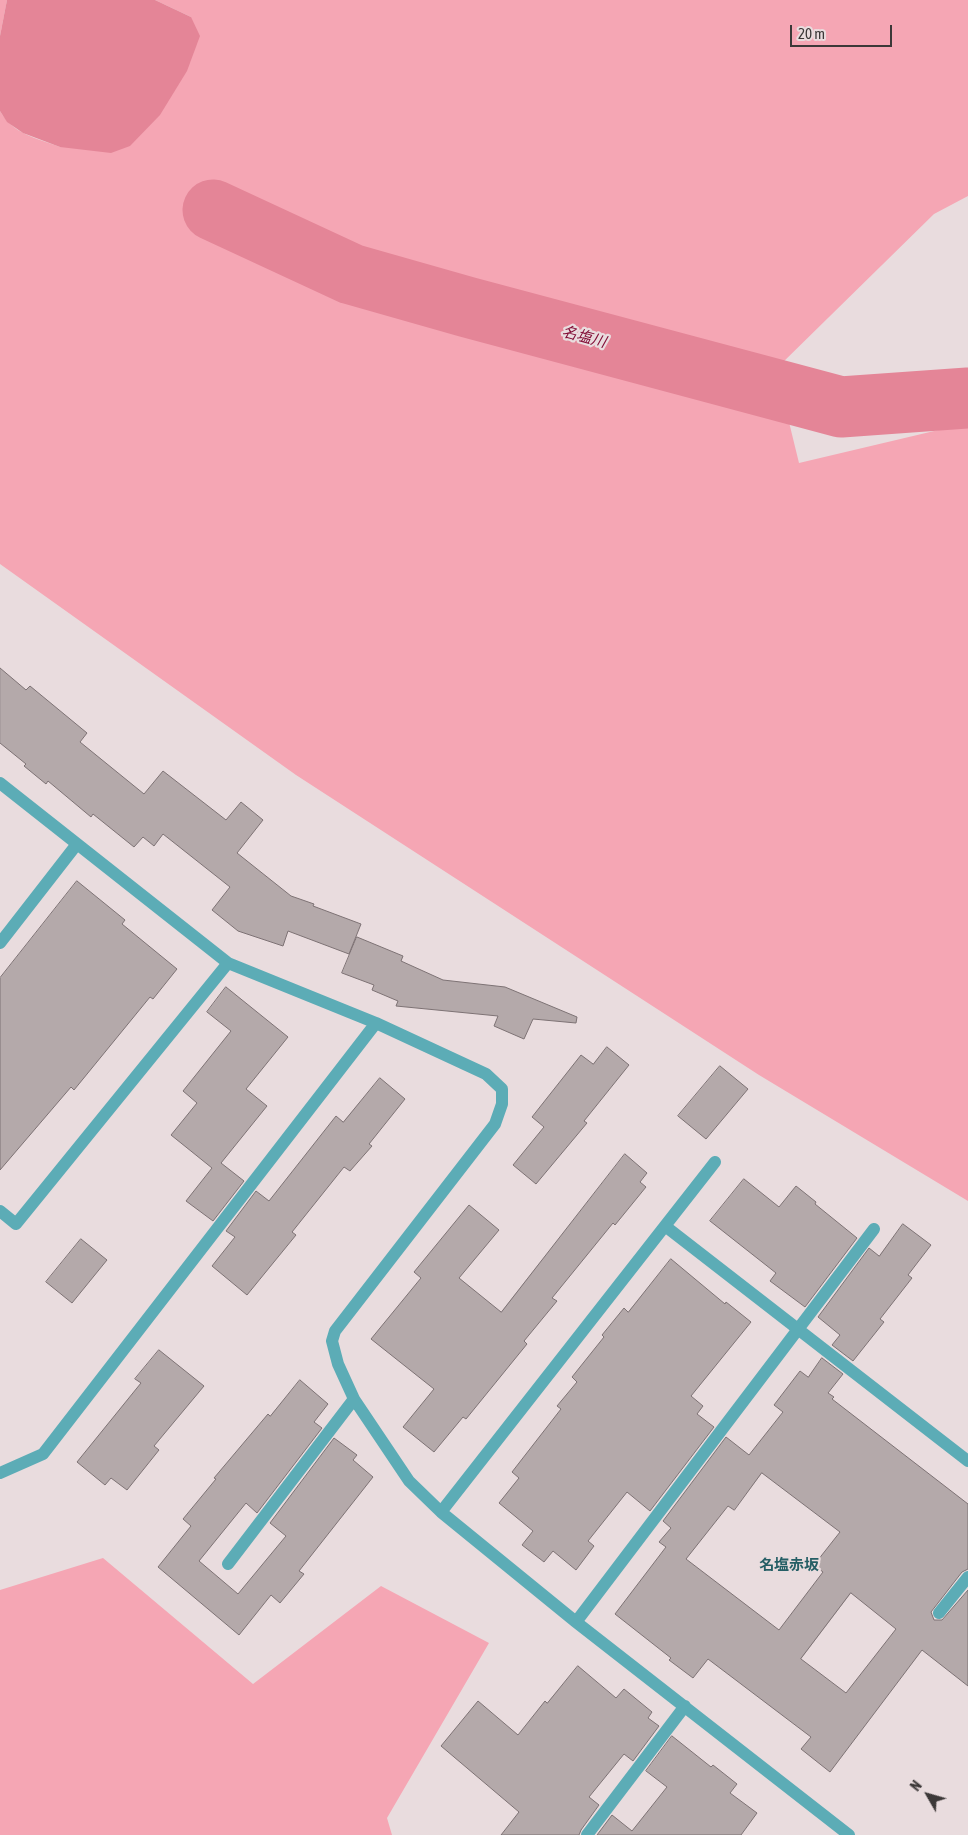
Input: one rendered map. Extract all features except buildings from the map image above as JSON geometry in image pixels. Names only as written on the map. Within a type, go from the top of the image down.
[{"type":"street","points":[[0,783],[228,962],[376,1022],[486,1074],[502,1089],[502,1104],[495,1124],[335,1331],[332,1342],[338,1364],[354,1399],[409,1481],[441,1512],[576,1622],[849,1835]]},
{"type":"street","points":[[0,943],[77,844]]},
{"type":"street","points":[[0,1211],[16,1224],[228,962]]},
{"type":"street","points":[[0,1473],[43,1454],[376,1022]]},
{"type":"street","points":[[441,1512],[715,1162]]},
{"type":"street","points":[[665,1226],[968,1461]]},
{"type":"street","points":[[576,1622],[874,1229]]},
{"type":"street","points":[[228,1564],[354,1399]]},
{"type":"street","points":[[939,1613],[968,1577]]},
{"type":"street","points":[[586,1835],[684,1706]]},
{"type":"shaded area","points":[[0,0],[7,0],[0,36]]},
{"type":"shaded area","points":[[7,0],[155,0],[191,17],[200,36],[187,71],[160,115],[130,146],[111,153],[60,147],[23,133],[7,122],[0,111],[0,36]]},
{"type":"shaded area","points":[[155,0],[968,0],[968,196],[934,214],[776,369],[799,463],[968,423],[968,1201],[759,1075],[296,775],[0,564],[0,111],[5,119],[18,130],[60,147],[191,17]]},
{"type":"shaded area","points":[[103,1558],[253,1684],[381,1586],[489,1643],[387,1818],[392,1835],[0,1835],[0,1590]]},
{"type":"waterway","name":"名塩川","points":[[213,210],[351,274],[841,407],[968,398]]},
{"type":"district","name":"名塩赤坂","points":[[789,1565]]}]
